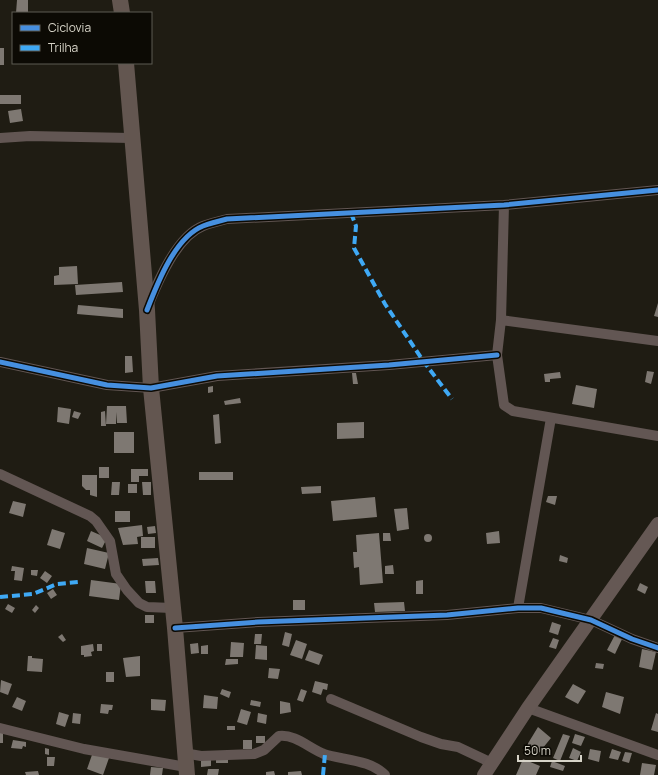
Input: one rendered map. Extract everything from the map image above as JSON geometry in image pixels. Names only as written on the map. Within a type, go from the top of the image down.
[{"type":"main road","points":[[120,0],[122,12]]},
{"type":"main road","points":[[126,64],[131,138],[147,310],[151,388],[175,628],[186,765]]},
{"type":"street","points":[[0,138],[30,136],[131,138]]},
{"type":"street","points":[[147,310],[168,264],[190,234],[202,226],[227,219],[504,205],[658,190]]},
{"type":"street","points":[[504,205],[501,320],[497,355],[504,406],[513,411],[658,436]]},
{"type":"street","points":[[501,320],[658,341]]},
{"type":"street","points":[[0,362],[107,385],[151,388],[217,376],[389,365],[497,355]]},
{"type":"street","points":[[518,608],[551,418]]},
{"type":"street","points":[[0,474],[90,516],[96,521],[110,541],[116,574],[127,590],[139,603],[147,607],[172,608]]},
{"type":"street","points":[[484,775],[528,708],[658,524]]},
{"type":"street","points":[[175,628],[258,622],[447,615],[518,608],[541,608],[591,620],[632,639],[658,648]]},
{"type":"street","points":[[331,699],[414,734],[441,744],[458,747],[492,762]]},
{"type":"street","points":[[528,708],[658,755]]},
{"type":"street","points":[[0,728],[84,749],[186,765],[201,756],[254,754],[264,750],[274,739],[283,735],[293,738],[325,754],[369,765],[385,775]]},
{"type":"building","points":[[17,0],[28,0],[28,12],[16,12]]},
{"type":"building","points":[[0,48],[4,48],[4,65],[0,65]]},
{"type":"building","points":[[0,95],[21,95],[21,104],[0,104]]},
{"type":"building","points":[[21,109],[23,121],[10,123],[8,111]]},
{"type":"building","points":[[77,266],[78,284],[54,285],[54,276],[59,275],[59,267]]},
{"type":"building","points":[[122,282],[123,292],[76,295],[75,285]]},
{"type":"building","points":[[658,303],[658,317],[654,316]]},
{"type":"building","points":[[78,305],[123,309],[123,318],[77,314]]},
{"type":"building","points":[[125,356],[132,356],[133,372],[125,373]]},
{"type":"building","points":[[647,371],[654,372],[651,384],[645,382]]},
{"type":"building","points":[[560,372],[561,378],[550,379],[550,382],[545,382],[544,374]]},
{"type":"building","points":[[352,373],[356,373],[358,384],[353,384]]},
{"type":"building","points":[[576,385],[597,389],[594,408],[572,404]]},
{"type":"building","points":[[213,386],[213,392],[208,393],[208,387]]},
{"type":"building","points":[[240,398],[241,403],[225,405],[224,401]]},
{"type":"building","points":[[107,406],[126,406],[127,423],[117,423],[116,412],[116,424],[106,424]]},
{"type":"building","points":[[58,407],[71,409],[69,424],[57,422]]},
{"type":"building","points":[[74,411],[81,413],[78,419],[72,417]]},
{"type":"building","points":[[105,411],[106,426],[101,426],[101,412]]},
{"type":"building","points":[[219,414],[221,443],[215,444],[213,415]]},
{"type":"building","points":[[364,422],[364,438],[337,439],[337,423]]},
{"type":"building","points":[[114,432],[134,432],[134,453],[114,453]]},
{"type":"building","points":[[99,467],[109,467],[109,478],[99,478]]},
{"type":"building","points":[[131,469],[148,469],[148,476],[139,476],[139,482],[131,482]]},
{"type":"building","points":[[199,472],[233,472],[233,480],[199,480]]},
{"type":"building","points":[[82,475],[97,475],[97,497],[90,495],[90,490],[86,490],[82,486]]},
{"type":"building","points":[[112,482],[120,482],[119,495],[111,495]]},
{"type":"building","points":[[142,482],[151,482],[151,495],[143,495]]},
{"type":"building","points":[[128,484],[137,484],[137,493],[128,493]]},
{"type":"building","points":[[321,486],[321,493],[302,494],[301,487]]},
{"type":"building","points":[[548,496],[557,496],[555,505],[546,502]]},
{"type":"building","points":[[375,497],[377,517],[333,521],[331,501]]},
{"type":"building","points":[[13,501],[26,504],[23,517],[9,513]]},
{"type":"building","points":[[407,508],[409,529],[397,531],[394,509]]},
{"type":"building","points":[[115,511],[130,511],[130,522],[115,522]]},
{"type":"building","points":[[142,525],[143,536],[137,537],[138,544],[123,545],[118,528]]},
{"type":"building","points":[[155,526],[156,533],[148,534],[147,527]]},
{"type":"building","points":[[52,529],[65,533],[60,549],[47,545]]},
{"type":"building","points":[[91,531],[107,538],[102,548],[87,541]]},
{"type":"building","points":[[499,531],[500,543],[487,544],[486,533]]},
{"type":"building","points":[[379,533],[383,583],[360,585],[359,567],[354,568],[353,552],[357,552],[356,535]]},
{"type":"building","points":[[383,533],[390,533],[391,541],[383,541]]},
{"type":"building","points":[[428,534],[431,535],[431,541],[428,542],[425,541],[424,538],[425,535]]},
{"type":"building","points":[[141,537],[155,537],[155,548],[141,548]]},
{"type":"building","points":[[87,548],[109,553],[105,569],[84,564]]},
{"type":"building","points":[[560,555],[568,558],[567,563],[559,561]]},
{"type":"building","points":[[158,558],[159,565],[143,566],[142,559]]},
{"type":"building","points":[[393,565],[394,574],[385,574],[385,566]]},
{"type":"building","points":[[12,566],[24,568],[22,581],[14,580],[15,571],[11,571]]},
{"type":"building","points":[[31,570],[38,570],[37,576],[31,575]]},
{"type":"building","points":[[45,571],[52,576],[47,583],[40,578]]},
{"type":"building","points":[[91,580],[121,584],[119,600],[89,596]]},
{"type":"building","points":[[423,580],[423,594],[416,594],[416,581]]},
{"type":"building","points":[[145,581],[155,581],[156,593],[146,593]]},
{"type":"building","points":[[640,583],[648,587],[645,594],[637,590]]},
{"type":"building","points":[[53,589],[57,595],[51,599],[47,593]]},
{"type":"building","points":[[293,600],[305,600],[305,610],[293,610]]},
{"type":"building","points":[[404,602],[405,611],[375,612],[374,603]]},
{"type":"building","points":[[8,604],[15,608],[12,613],[5,609]]},
{"type":"building","points":[[36,605],[39,608],[35,613],[32,610]]},
{"type":"building","points":[[145,615],[154,615],[154,623],[145,623]]},
{"type":"building","points":[[552,622],[561,625],[558,635],[549,632]]},
{"type":"building","points":[[285,632],[292,634],[289,647],[282,645]]},
{"type":"building","points":[[616,633],[623,637],[615,654],[607,650]]},
{"type":"building","points":[[62,634],[66,640],[63,642],[58,637]]},
{"type":"building","points":[[255,634],[262,634],[261,644],[254,644]]},
{"type":"building","points":[[553,638],[559,640],[556,649],[549,647]]},
{"type":"building","points":[[296,640],[307,644],[302,659],[290,655]]},
{"type":"building","points":[[231,642],[244,643],[243,657],[230,657]]},
{"type":"building","points":[[198,643],[199,653],[191,654],[190,644]]},
{"type":"building","points":[[93,644],[94,651],[91,652],[92,656],[84,657],[84,655],[81,655],[81,646]]},
{"type":"building","points":[[97,644],[102,644],[102,651],[97,651]]},
{"type":"building","points":[[208,645],[208,654],[201,654],[201,646]]},
{"type":"building","points":[[256,645],[267,646],[267,660],[255,659]]},
{"type":"building","points":[[642,649],[656,652],[652,670],[639,667]]},
{"type":"building","points":[[309,650],[323,655],[319,665],[305,660]]},
{"type":"building","points":[[28,656],[43,659],[42,672],[27,671]]},
{"type":"building","points":[[140,656],[140,676],[126,677],[123,658]]},
{"type":"building","points":[[226,659],[238,659],[238,664],[225,665]]},
{"type":"building","points":[[596,663],[604,664],[603,669],[595,668]]},
{"type":"building","points":[[269,668],[280,669],[278,679],[268,678]]},
{"type":"building","points":[[106,672],[114,672],[114,682],[106,682]]},
{"type":"building","points":[[1,680],[12,684],[8,695],[0,692]]},
{"type":"building","points":[[315,681],[328,684],[327,690],[323,689],[321,695],[312,692]]},
{"type":"building","points":[[573,684],[586,691],[578,704],[565,697]]},
{"type":"building","points":[[222,689],[231,692],[229,698],[220,694]]},
{"type":"building","points":[[301,689],[307,691],[303,702],[297,700]]},
{"type":"building","points":[[606,692],[624,697],[620,714],[602,707]]},
{"type":"building","points":[[204,695],[218,697],[217,709],[203,708]]},
{"type":"building","points":[[17,697],[26,701],[22,711],[12,707]]},
{"type":"building","points":[[151,699],[166,700],[165,711],[151,710]]},
{"type":"building","points":[[251,700],[261,702],[260,707],[250,705]]},
{"type":"building","points":[[280,701],[290,703],[291,712],[280,714]]},
{"type":"building","points":[[101,704],[113,705],[112,710],[109,710],[108,714],[100,713]]},
{"type":"building","points":[[241,709],[251,712],[247,725],[237,722]]},
{"type":"building","points":[[59,712],[69,715],[65,727],[56,724]]},
{"type":"building","points":[[73,713],[81,714],[80,724],[72,723]]},
{"type":"building","points":[[258,713],[267,715],[266,724],[257,722]]},
{"type":"building","points":[[656,713],[658,714],[658,732],[651,730]]},
{"type":"building","points":[[227,726],[235,726],[235,730],[227,730]]},
{"type":"building","points":[[538,727],[551,738],[538,754],[527,745]]},
{"type":"building","points":[[0,733],[3,733],[3,743],[0,743]]},
{"type":"building","points":[[563,734],[570,736],[560,761],[553,758]]},
{"type":"building","points":[[575,734],[585,737],[581,746],[572,743]]},
{"type":"building","points":[[256,736],[265,736],[265,743],[256,743]]},
{"type":"building","points":[[13,740],[26,742],[26,747],[23,746],[22,749],[11,748]]},
{"type":"building","points":[[243,740],[252,740],[252,749],[243,749]]},
{"type":"building","points":[[45,748],[49,749],[49,755],[45,754]]},
{"type":"building","points":[[573,748],[581,752],[577,761],[569,758]]},
{"type":"building","points":[[590,749],[601,751],[599,762],[588,759]]},
{"type":"building","points":[[612,749],[621,752],[618,760],[609,758]]},
{"type":"building","points":[[93,752],[109,758],[103,775],[87,769]]},
{"type":"building","points":[[625,752],[632,753],[629,763],[622,761]]},
{"type":"building","points":[[211,756],[211,766],[201,767],[201,757]]},
{"type":"building","points":[[216,756],[228,756],[228,763],[216,763]]},
{"type":"building","points":[[47,757],[55,757],[54,766],[47,766]]},
{"type":"building","points":[[523,759],[540,766],[536,775],[516,775]]},
{"type":"building","points":[[552,761],[565,766],[563,771],[550,767]]},
{"type":"building","points":[[642,763],[656,765],[654,775],[640,775]]},
{"type":"building","points":[[151,767],[163,768],[162,775],[150,775]]},
{"type":"building","points":[[208,769],[219,769],[218,775],[207,775]]},
{"type":"building","points":[[38,771],[39,775],[26,775],[25,772]]},
{"type":"building","points":[[274,771],[275,775],[266,775],[266,772]]},
{"type":"building","points":[[301,771],[302,775],[288,775],[288,772]]},
{"type":"marked path","points":[[351,213],[356,226],[354,248],[385,304],[424,362],[452,399]]},
{"type":"marked path","points":[[0,597],[33,594],[57,584],[78,582]]},
{"type":"marked path","points":[[323,775],[325,754]]},
{"type":"cycle path","points":[[147,310],[168,262],[184,240],[203,226],[227,219],[504,205],[658,190]]},
{"type":"cycle path","points":[[0,362],[107,385],[151,388],[217,376],[389,365],[497,355]]},
{"type":"cycle path","points":[[175,628],[258,622],[447,615],[518,608],[541,608],[591,620],[632,639],[658,648]]}]
